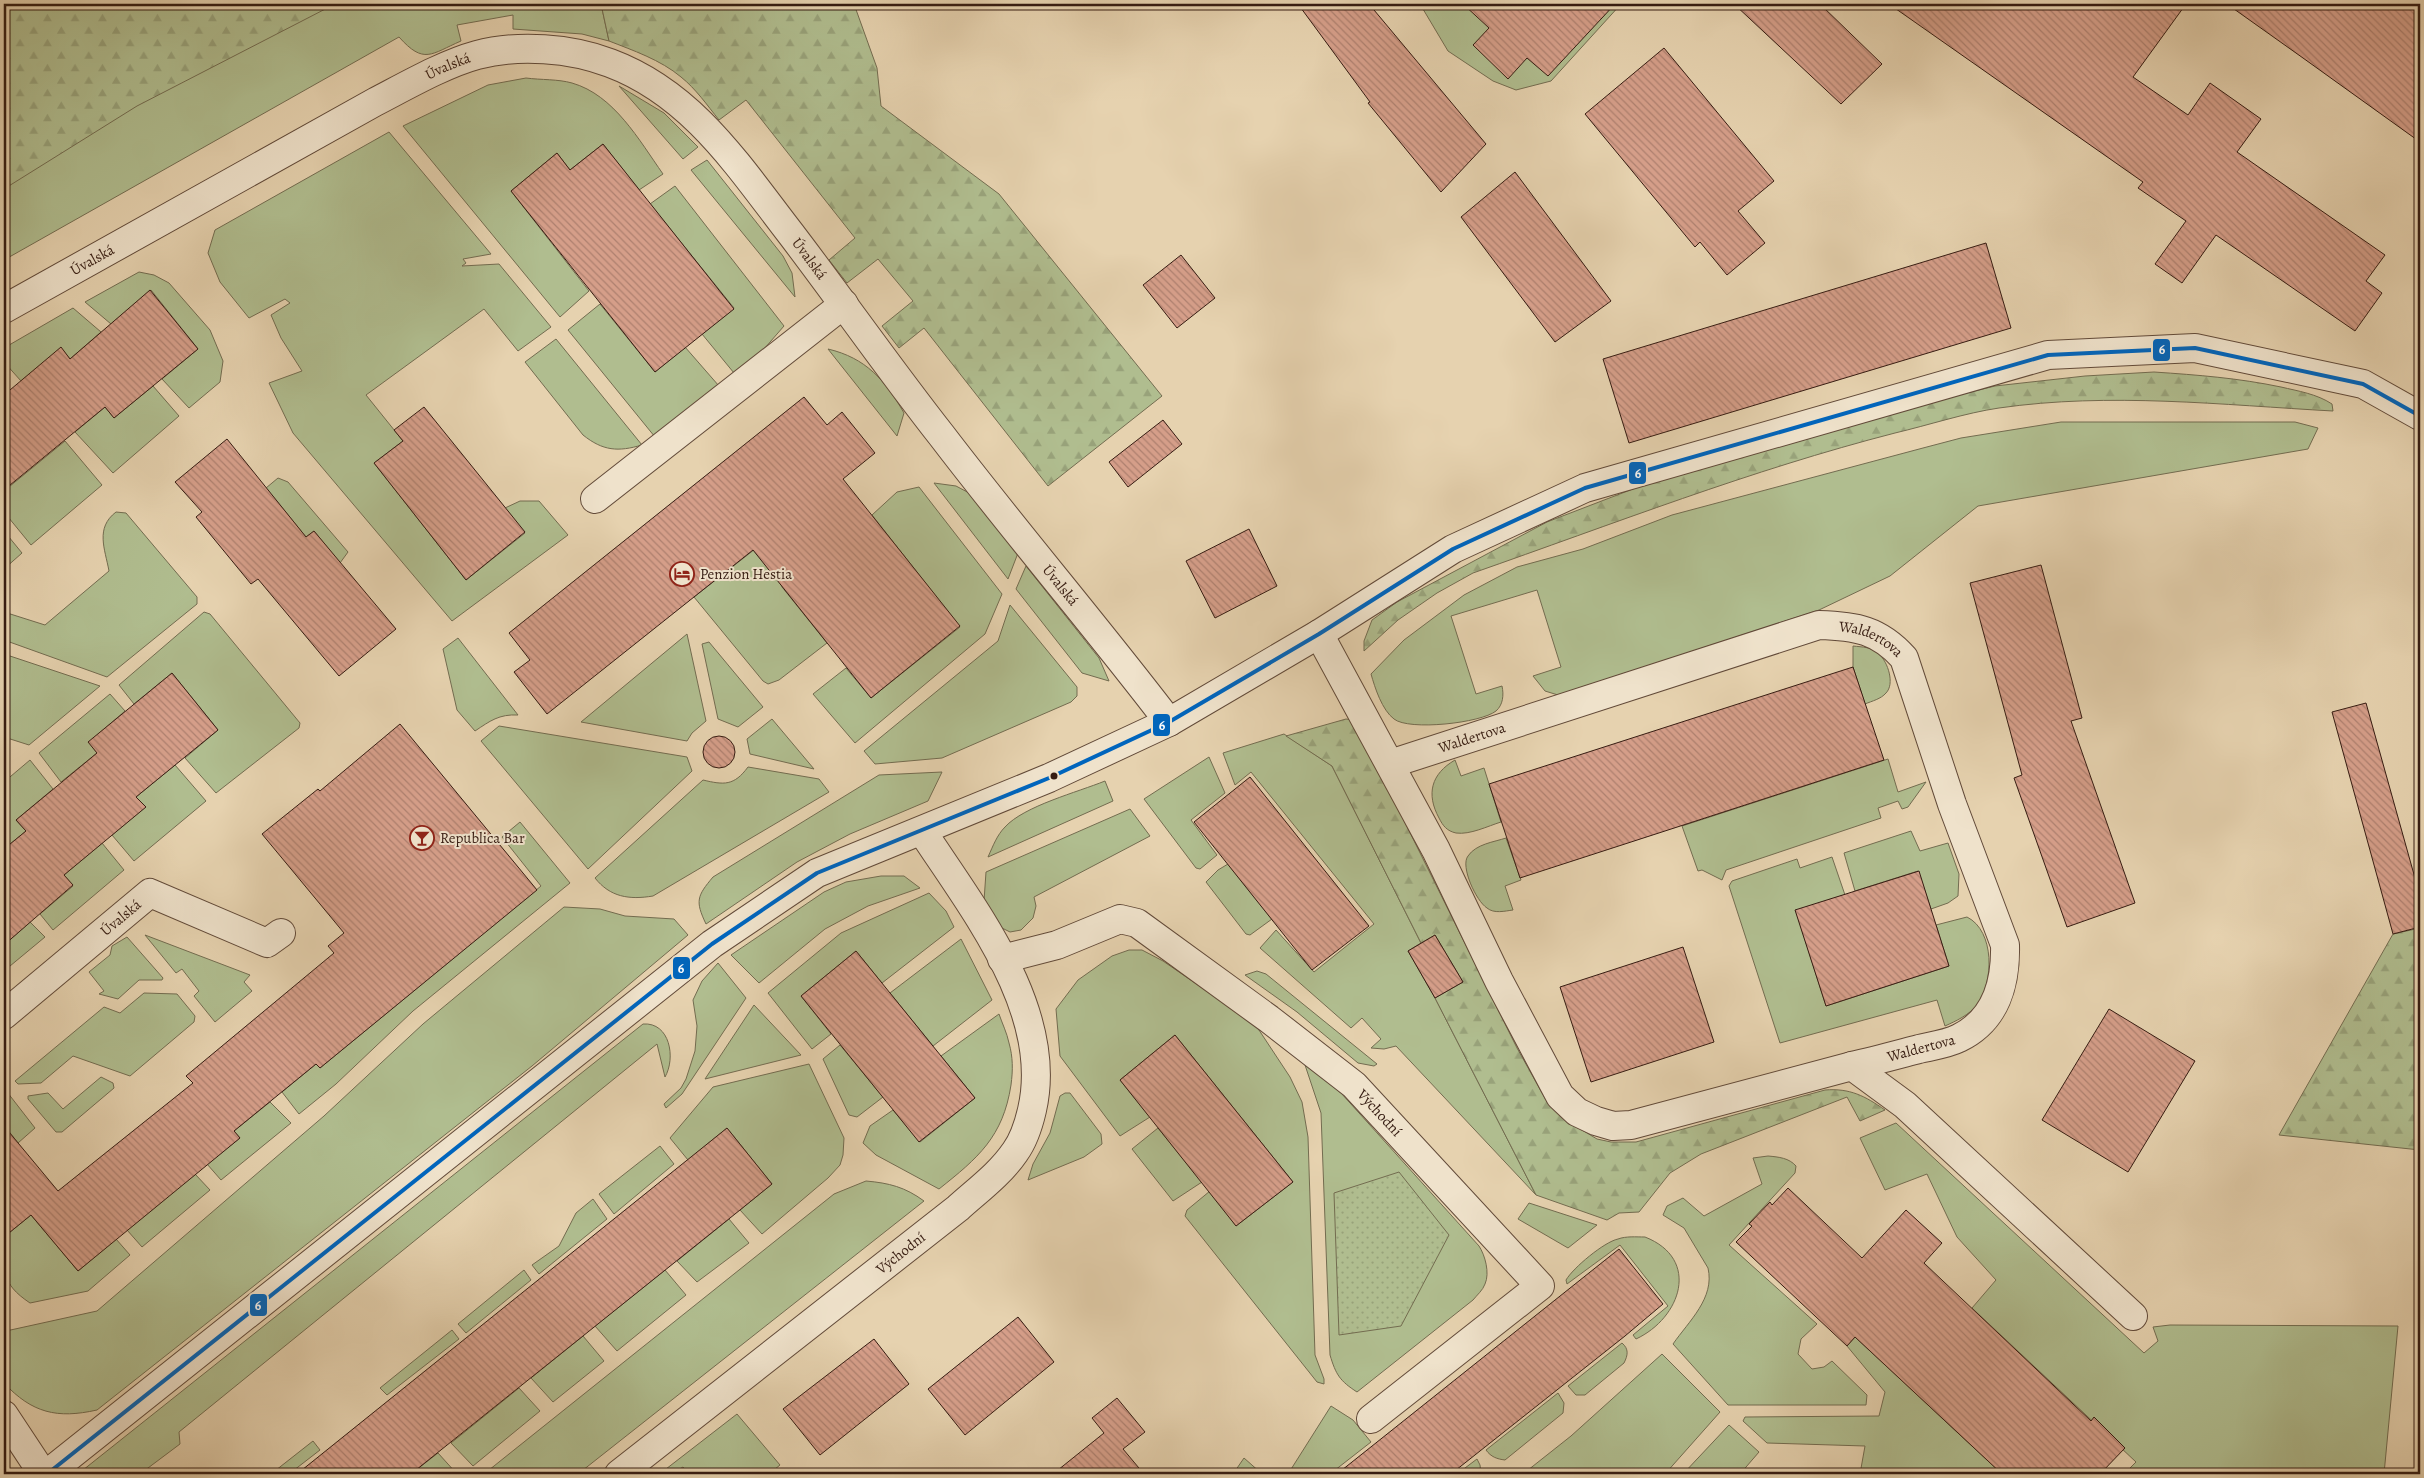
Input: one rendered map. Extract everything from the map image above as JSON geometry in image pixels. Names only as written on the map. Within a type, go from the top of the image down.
[{"type":"street","name":"Úvalská","points":[[4,309],[422,78],[477,55],[529,49],[575,52],[610,63],[642,78],[683,106],[719,140],[844,304],[940,435],[1169,722]]},
{"type":"street","points":[[595,499],[844,304]]},
{"type":"street","points":[[46,1474],[712,944],[817,873],[1049,778],[1169,722],[1320,634],[1452,549],[1585,488],[2048,355],[2195,348],[2363,384],[2420,416]]},
{"type":"street","name":"Waldertova","points":[[1320,634],[1436,850],[1499,981],[1560,1096],[1577,1112],[1613,1126],[1631,1125],[1958,1039],[1975,1029],[1988,1015],[1997,1001],[2003,984],[2006,964],[2005,945],[1952,804],[1904,658],[1889,642],[1870,631],[1844,625],[1819,625],[1390,764]]},
{"type":"street","name":"Východní","points":[[619,1474],[958,1208],[993,1178],[1016,1151],[1029,1121],[1033,1104],[1037,1066],[1033,1036],[1017,991],[1002,959],[978,916],[922,831]]},
{"type":"street","name":"Úvalská","points":[[4,1015],[150,893],[267,943],[281,933]]},
{"type":"street","name":"Východní","points":[[1002,959],[1057,945],[1120,919],[1137,924],[1269,1019],[1354,1085],[1540,1286],[1370,1419]]},
{"type":"street","points":[[1852,1066],[1905,1105],[2133,1316]]},
{"type":"street","points":[[4,1415],[43,1474]]},
{"type":"green space","points":[[4,4],[601,4],[609,41],[582,34],[513,29],[513,15],[457,25],[461,41],[435,53],[422,54],[415,51],[399,37],[4,260]]},
{"type":"green space","points":[[4,4],[335,4],[137,106],[4,189]]},
{"type":"green space","points":[[601,4],[854,4],[877,68],[881,106],[999,194],[1162,396],[1048,486],[924,328],[899,348],[882,326],[913,301],[878,259],[847,283],[829,260],[855,238],[746,100],[719,120],[692,87],[665,65],[609,41]]},
{"type":"green space","points":[[1420,4],[1621,4],[1551,81],[1516,90],[1493,81],[1448,51]]},
{"type":"green space","points":[[526,78],[572,83],[587,89],[601,98],[613,108],[635,133],[663,174],[639,190],[603,144],[570,170],[557,153],[511,191],[589,291],[560,317],[403,126],[488,85]]},
{"type":"green space","points":[[619,86],[664,113],[698,147],[683,159]]},
{"type":"green space","points":[[389,132],[491,254],[463,259],[466,263],[462,266],[499,264],[551,327],[518,351],[484,309],[366,395],[403,441],[374,463],[466,580],[525,533],[505,508],[520,501],[539,501],[568,535],[452,621],[293,433],[269,383],[302,371],[281,338],[271,315],[290,303],[285,299],[249,318],[220,282],[208,253],[215,230]]},
{"type":"green space","points":[[707,160],[783,256],[792,273],[795,297],[691,170]]},
{"type":"green space","points":[[675,186],[784,326],[757,357],[734,373],[702,334],[734,308],[650,204]]},
{"type":"green space","points":[[139,272],[154,275],[169,283],[210,330],[223,361],[220,382],[189,408],[162,379],[198,349],[151,290],[111,324],[85,302]]},
{"type":"green space","points":[[600,304],[655,372],[685,347],[719,386],[655,437],[568,330]]},
{"type":"green space","points":[[73,308],[101,332],[70,359],[61,348],[21,381],[4,362],[4,348]]},
{"type":"green space","points":[[556,339],[642,445],[625,449],[611,449],[597,444],[583,435],[525,362]]},
{"type":"green space","points":[[828,349],[853,358],[882,381],[904,413],[897,436]]},
{"type":"green space","points":[[2154,372],[2234,379],[2281,387],[2320,398],[2332,404],[2333,411],[2124,400],[2041,403],[1986,410],[1960,416],[1841,448],[1735,481],[1473,573],[1437,593],[1398,620],[1364,651],[1364,641],[1372,620],[1397,602],[1547,522],[1638,487],[1934,401],[1995,386],[2085,376]]},
{"type":"green space","points":[[153,386],[179,416],[113,473],[75,432],[105,407],[114,418]]},
{"type":"green space","points":[[2061,422],[2295,422],[2318,428],[2308,449],[1978,506],[1890,576],[1819,610],[1558,695],[1545,691],[1533,676],[1561,667],[1537,590],[1451,616],[1476,694],[1502,686],[1502,700],[1496,711],[1476,719],[1461,722],[1429,725],[1402,723],[1390,715],[1377,692],[1371,674],[1404,640],[1464,595],[1517,567],[1583,549],[1672,515],[1923,448],[1961,438]]},
{"type":"green space","points":[[65,441],[102,485],[31,545],[4,512],[4,491]]},
{"type":"green space","points":[[278,478],[288,482],[348,552],[340,563],[314,531],[306,537],[266,488]]},
{"type":"green space","points":[[934,483],[956,486],[971,494],[1018,553],[1008,579]]},
{"type":"green space","points":[[919,487],[1002,594],[985,634],[855,743],[813,694],[846,668],[871,698],[960,627],[872,515],[897,492]]},
{"type":"green space","points":[[116,512],[126,513],[197,597],[197,604],[107,677],[4,640],[4,612],[45,625],[109,571],[103,539],[105,525]]},
{"type":"green space","points":[[4,531],[22,553],[4,569]]},
{"type":"green space","points":[[778,531],[782,587],[827,643],[779,680],[768,684],[763,681],[694,597]]},
{"type":"green space","points":[[1026,566],[1099,658],[1109,681],[1082,673],[1016,589]]},
{"type":"green space","points":[[1010,605],[1077,687],[1077,696],[1071,702],[942,758],[875,764],[864,751],[998,641]]},
{"type":"green space","points":[[204,612],[210,614],[300,723],[299,728],[216,793],[185,758],[218,730],[172,673],[134,704],[119,685]]},
{"type":"green space","points":[[687,634],[706,721],[692,733],[687,741],[581,722]]},
{"type":"green space","points":[[458,638],[518,715],[500,717],[475,731],[457,710],[443,649]]},
{"type":"green space","points":[[709,642],[763,707],[738,727],[718,719],[702,644]]},
{"type":"green space","points":[[1853,646],[1874,650],[1888,667],[1889,689],[1884,695],[1865,704],[1853,667]]},
{"type":"green space","points":[[4,654],[100,686],[29,745],[4,737]]},
{"type":"green space","points":[[110,694],[125,711],[89,742],[97,753],[61,782],[39,753]]},
{"type":"green space","points":[[772,719],[814,769],[750,754],[747,739]]},
{"type":"green space","points":[[1346,719],[1354,720],[1517,1048],[1546,1100],[1577,1127],[1597,1139],[1611,1142],[1636,1142],[1825,1090],[1842,1090],[1857,1094],[1885,1110],[1860,1121],[1847,1097],[1701,1154],[1670,1173],[1639,1212],[1619,1213],[1607,1220],[1536,1195],[1435,998],[1463,982],[1435,935],[1421,943],[1332,766],[1286,736]]},
{"type":"green space","points":[[499,726],[687,757],[692,771],[588,869],[481,741]]},
{"type":"green space","points":[[1284,734],[1332,766],[1421,943],[1408,951],[1435,998],[1536,1195],[1396,1046],[1384,1049],[1371,1048],[1381,1039],[1362,1018],[1351,1028],[1260,948],[1276,930],[1314,972],[1374,924],[1251,772],[1235,785],[1223,753]]},
{"type":"green space","points":[[1209,757],[1225,793],[1191,820],[1217,855],[1200,869],[1196,868],[1144,799]]},
{"type":"green space","points":[[1888,759],[1898,792],[1926,782],[1908,807],[1902,809],[1898,801],[1878,808],[1881,818],[1726,870],[1722,880],[1702,870],[1698,871],[1682,826]]},
{"type":"green space","points":[[30,760],[53,789],[16,820],[26,831],[4,849],[4,782]]},
{"type":"green space","points":[[1455,760],[1461,776],[1484,768],[1501,822],[1461,833],[1453,832],[1444,826],[1435,809],[1432,793],[1433,785],[1441,772]]},
{"type":"green space","points":[[175,765],[206,801],[134,861],[112,835],[145,807],[136,797]]},
{"type":"green space","points":[[748,767],[819,779],[829,792],[653,896],[636,898],[621,896],[607,889],[595,878],[703,780],[717,783],[733,781]]},
{"type":"green space","points":[[942,772],[928,801],[850,834],[797,862],[706,924],[700,910],[699,899],[713,877],[879,775]]},
{"type":"green space","points":[[1105,781],[1113,801],[988,857],[995,841],[1005,827],[1014,819],[1052,800]]},
{"type":"green space","points":[[1130,809],[1150,836],[1034,897],[1036,906],[1033,918],[1021,930],[1010,932],[1000,927],[984,901],[986,872]]},
{"type":"green space","points":[[520,822],[570,883],[413,1011],[336,1084],[299,1114],[282,1092],[316,1064],[320,1068],[541,886],[502,837]]},
{"type":"green space","points":[[1911,831],[1920,851],[1948,843],[1959,874],[1958,896],[1948,903],[1931,909],[1918,871],[1855,891],[1844,853]]},
{"type":"green space","points":[[1506,838],[1521,880],[1505,886],[1513,910],[1496,912],[1487,908],[1478,898],[1470,883],[1466,861],[1471,852],[1476,849],[1485,844]]},
{"type":"green space","points":[[102,843],[124,870],[53,930],[40,914],[73,886],[64,875]]},
{"type":"green space","points":[[1832,857],[1845,895],[1796,911],[1826,1006],[1949,966],[1936,925],[1967,917],[1983,933],[1989,958],[1987,984],[1983,995],[1974,1009],[1945,1026],[1937,1000],[1780,1043],[1729,886],[1732,881],[1797,859],[1800,868]]},
{"type":"green space","points":[[1228,864],[1272,919],[1250,935],[1246,934],[1206,882],[1218,870]]},
{"type":"green space","points":[[881,876],[904,876],[920,888],[868,906],[825,929],[759,983],[731,955],[824,892],[846,882]]},
{"type":"green space","points":[[929,893],[946,911],[954,927],[882,983],[856,951],[801,996],[831,1034],[812,1049],[768,993],[841,933]]},
{"type":"green space","points":[[564,907],[600,909],[625,916],[674,919],[688,935],[532,1066],[97,1410],[70,1414],[46,1411],[25,1401],[4,1383],[4,1333],[6,1331],[97,1311],[324,1116],[423,1024]]},
{"type":"green space","points":[[30,922],[45,937],[4,971],[4,945]]},
{"type":"green space","points":[[2420,928],[2420,1150],[2279,1135],[2393,934]]},
{"type":"green space","points":[[145,935],[250,975],[244,982],[252,991],[215,1022],[194,996],[199,991],[182,969],[176,973]]},
{"type":"green space","points":[[127,937],[163,978],[162,980],[139,980],[118,999],[99,994],[104,991],[89,972],[110,955],[112,946]]},
{"type":"green space","points":[[961,939],[992,1000],[933,1046],[890,993]]},
{"type":"green space","points":[[1129,950],[1142,950],[1163,961],[1255,1024],[1290,1077],[1302,1102],[1308,1137],[1315,1355],[1324,1384],[1317,1382],[1185,1216],[1187,1210],[1210,1191],[1236,1226],[1293,1182],[1175,1035],[1120,1080],[1150,1117],[1120,1136],[1060,1056],[1056,1009],[1078,980],[1112,956]]},
{"type":"green space","points":[[718,963],[746,998],[682,1094],[666,1108],[664,1104],[681,1088],[686,1079],[695,1051],[697,1026],[693,1000],[702,981]]},
{"type":"green space","points":[[1257,971],[1266,974],[1377,1064],[1374,1066],[1358,1063],[1297,1012],[1245,975]]},
{"type":"green space","points":[[144,993],[177,994],[195,1016],[194,1022],[130,1076],[73,1056],[41,1083],[18,1084],[15,1081],[104,1007],[120,1013]]},
{"type":"green space","points":[[754,1005],[801,1055],[705,1079]]},
{"type":"green space","points":[[999,1014],[1008,1039],[1012,1058],[1011,1085],[1002,1119],[995,1133],[987,1145],[966,1167],[939,1189],[876,1155],[863,1143],[870,1126],[893,1110],[920,1142],[975,1098],[941,1056]]},
{"type":"green space","points":[[643,1024],[652,1025],[665,1035],[670,1051],[670,1060],[665,1077],[657,1044],[179,1432],[180,1444],[140,1474],[78,1474]]},
{"type":"green space","points":[[840,1045],[883,1097],[857,1117],[849,1115],[823,1059]]},
{"type":"green space","points":[[1304,1062],[1341,1093],[1479,1246],[1486,1264],[1487,1275],[1485,1284],[1473,1300],[1357,1392],[1339,1377],[1330,1355],[1321,1113]]},
{"type":"green space","points":[[809,1064],[844,1138],[843,1155],[840,1165],[828,1178],[762,1234],[740,1210],[772,1184],[727,1128],[688,1160],[670,1138],[713,1087]]},
{"type":"green space","points":[[101,1077],[113,1083],[114,1088],[62,1132],[56,1132],[28,1099],[28,1096],[48,1093],[63,1109]]},
{"type":"green space","points":[[4,1088],[35,1128],[18,1143],[4,1125]]},
{"type":"green space","points":[[1070,1093],[1101,1134],[1102,1144],[1084,1157],[1028,1180],[1033,1164],[1050,1133],[1060,1096]]},
{"type":"green space","points":[[270,1102],[291,1123],[221,1180],[207,1164],[240,1138],[234,1131]]},
{"type":"green space","points":[[1896,1123],[2144,1353],[2158,1341],[2153,1327],[2170,1325],[2398,1326],[2384,1474],[2124,1474],[2136,1462],[1972,1308],[1996,1280],[1957,1237],[1927,1174],[1885,1190],[1860,1138]]},
{"type":"green space","points":[[1158,1128],[1202,1182],[1173,1201],[1132,1149]]},
{"type":"green space","points":[[660,1146],[674,1164],[614,1214],[599,1194]]},
{"type":"green space","points":[[1780,1157],[1790,1161],[1796,1166],[1795,1173],[1729,1245],[1817,1324],[1801,1339],[1798,1354],[1812,1369],[1824,1367],[1832,1361],[1867,1395],[1866,1405],[1728,1405],[1673,1344],[1699,1309],[1708,1289],[1709,1279],[1708,1268],[1684,1228],[1663,1215],[1667,1206],[1683,1198],[1704,1216],[1762,1184],[1753,1158]]},
{"type":"green space","points":[[1399,1172],[1449,1235],[1401,1326],[1339,1335],[1334,1193]]},
{"type":"green space","points":[[195,1174],[210,1190],[142,1247],[127,1230]]},
{"type":"green space","points":[[866,1181],[896,1186],[924,1201],[578,1474],[484,1474],[834,1194]]},
{"type":"green space","points":[[593,1199],[607,1219],[539,1274],[532,1265],[559,1246],[576,1213]]},
{"type":"green space","points":[[1529,1203],[1597,1225],[1568,1248],[1518,1219]]},
{"type":"green space","points":[[31,1215],[78,1271],[116,1239],[130,1255],[88,1291],[30,1303],[13,1289],[6,1275],[4,1267],[4,1237]]},
{"type":"green space","points":[[729,1219],[749,1243],[697,1282],[677,1261]]},
{"type":"green space","points":[[1645,1237],[1663,1247],[1674,1259],[1679,1273],[1678,1288],[1673,1303],[1664,1317],[1652,1329],[1636,1339],[1633,1335],[1668,1306],[1620,1245],[1567,1284],[1566,1280],[1597,1250],[1612,1241],[1621,1238]]},
{"type":"green space","points":[[524,1270],[531,1280],[466,1333],[458,1324]]},
{"type":"green space","points":[[665,1270],[686,1295],[617,1351],[595,1326]]},
{"type":"green space","points":[[452,1330],[459,1339],[387,1395],[380,1388]]},
{"type":"green space","points":[[583,1336],[604,1361],[553,1402],[531,1378]]},
{"type":"green space","points":[[1855,1337],[2002,1474],[1860,1474],[1865,1446],[1767,1443],[1743,1421],[1745,1417],[1879,1416],[1885,1392],[1847,1346]]},
{"type":"green space","points":[[1622,1343],[1627,1352],[1624,1363],[1585,1395],[1576,1395],[1568,1386]]},
{"type":"green space","points":[[1662,1354],[1720,1412],[1665,1474],[1523,1474],[1571,1436]]},
{"type":"green space","points":[[519,1388],[540,1411],[473,1466],[451,1443]]},
{"type":"green space","points":[[1558,1393],[1564,1403],[1563,1413],[1505,1460],[1494,1457],[1486,1450]]},
{"type":"green space","points":[[1331,1406],[1353,1420],[1371,1442],[1330,1474],[1288,1474]]},
{"type":"green space","points":[[737,1414],[780,1465],[769,1474],[689,1474],[683,1467],[671,1474],[666,1469]]},
{"type":"green space","points":[[1729,1425],[1759,1452],[1740,1474],[1683,1474]]},
{"type":"green space","points":[[313,1441],[320,1450],[289,1474],[271,1474]]},
{"type":"green space","points":[[438,1453],[457,1474],[411,1474]]},
{"type":"green space","points":[[1244,1458],[1261,1473],[1261,1474],[1233,1474]]},
{"type":"green space","points":[[1477,1459],[1481,1474],[1457,1474]]},
{"type":"building","points":[[1298,4],[1369,4],[1486,144],[1441,192],[1368,103],[1370,102]]},
{"type":"building","points":[[1463,4],[1615,4],[1548,76],[1527,58],[1508,79],[1473,45],[1489,28]]},
{"type":"building","points":[[1734,4],[1820,4],[1882,64],[1841,104]]},
{"type":"building","points":[[1889,4],[2186,4],[2133,77],[2188,115],[2210,83],[2261,119],[2237,152],[2385,255],[2366,281],[2382,293],[2355,331],[2216,235],[2182,283],[2155,264],[2186,221],[2138,188],[2143,182]]},
{"type":"building","points":[[2227,4],[2420,4],[2420,142],[2303,58]]},
{"type":"building","points":[[1664,48],[1774,181],[1738,211],[1765,243],[1727,275],[1700,242],[1695,247],[1585,114]]},
{"type":"building","points":[[603,144],[734,309],[655,372],[511,191],[557,153],[570,170]]},
{"type":"building","points":[[1515,172],[1611,301],[1555,342],[1461,217]]},
{"type":"building","points":[[1986,243],[2011,328],[1629,443],[1603,359]]},
{"type":"building","points":[[1181,255],[1215,298],[1177,328],[1143,285]]},
{"type":"building","points":[[150,290],[198,349],[114,418],[105,407],[4,490],[4,395],[61,347],[70,359]]},
{"type":"building","points":[[804,397],[827,425],[842,412],[875,453],[843,479],[960,626],[871,698],[753,550],[547,714],[514,672],[530,660],[509,633]]},
{"type":"building","points":[[424,407],[525,532],[466,580],[374,463],[403,441],[394,430]]},
{"type":"building","points":[[1163,420],[1182,444],[1128,487],[1109,462]]},
{"type":"building","points":[[227,439],[306,537],[314,531],[396,629],[339,676],[258,579],[251,584],[196,517],[202,512],[175,482]]},
{"type":"building","points":[[1249,529],[1277,586],[1215,618],[1186,561]]},
{"type":"building","points":[[2041,565],[2082,718],[2071,721],[2135,903],[2067,927],[2014,778],[2022,775],[1970,583]]},
{"type":"building","points":[[1853,667],[1884,760],[1520,878],[1489,784]]},
{"type":"building","points":[[172,673],[218,730],[136,797],[146,807],[64,875],[73,885],[4,945],[4,849],[26,831],[16,820],[97,753],[88,742]]},
{"type":"building","points":[[2366,703],[2420,896],[2420,927],[2393,934],[2332,712]]},
{"type":"building","points":[[400,724],[537,890],[320,1068],[316,1064],[234,1131],[240,1138],[78,1271],[31,1215],[4,1237],[4,1126],[58,1191],[193,1083],[186,1076],[334,953],[328,946],[344,933],[262,834],[318,789],[320,791]]},
{"type":"building","points":[[719,736],[731,740],[735,752],[731,764],[719,768],[707,764],[703,752],[707,740]]},
{"type":"building","points":[[1250,777],[1369,926],[1312,970],[1194,822]]},
{"type":"building","points":[[1919,871],[1949,966],[1826,1006],[1795,910]]},
{"type":"building","points":[[1435,935],[1463,982],[1435,998],[1408,951]]},
{"type":"building","points":[[1683,947],[1714,1042],[1591,1082],[1560,987]]},
{"type":"building","points":[[856,951],[975,1098],[919,1142],[801,996]]},
{"type":"building","points":[[2109,1009],[2195,1061],[2128,1172],[2042,1120]]},
{"type":"building","points":[[1175,1035],[1293,1182],[1236,1226],[1120,1080]]},
{"type":"building","points":[[727,1128],[772,1184],[740,1210],[411,1474],[297,1474]]},
{"type":"building","points":[[1788,1188],[1862,1258],[1906,1210],[1942,1243],[1924,1263],[2091,1421],[2094,1417],[2125,1448],[2100,1474],[2002,1474],[1855,1337],[1847,1346],[1736,1242],[1752,1226],[1749,1224],[1770,1202],[1772,1205]]},
{"type":"building","points":[[1619,1249],[1663,1304],[1625,1336],[1451,1474],[1337,1474]]},
{"type":"building","points":[[1018,1317],[1054,1362],[965,1435],[928,1389]]},
{"type":"building","points":[[874,1339],[909,1384],[820,1455],[783,1409]]},
{"type":"building","points":[[1117,1398],[1145,1432],[1123,1449],[1144,1474],[1053,1474],[1104,1433],[1092,1418]]},
{"type":"transit line","name":"6","points":[[47,1474],[712,944],[817,873],[1049,778],[1169,722],[1319,634],[1453,549],[1585,488],[2048,355],[2195,348],[2363,384],[2420,416]]},
{"type":"place","name":"Penzion Hestia","points":[[682,574]]},
{"type":"place","name":"Republica Bar","points":[[422,838]]}]
